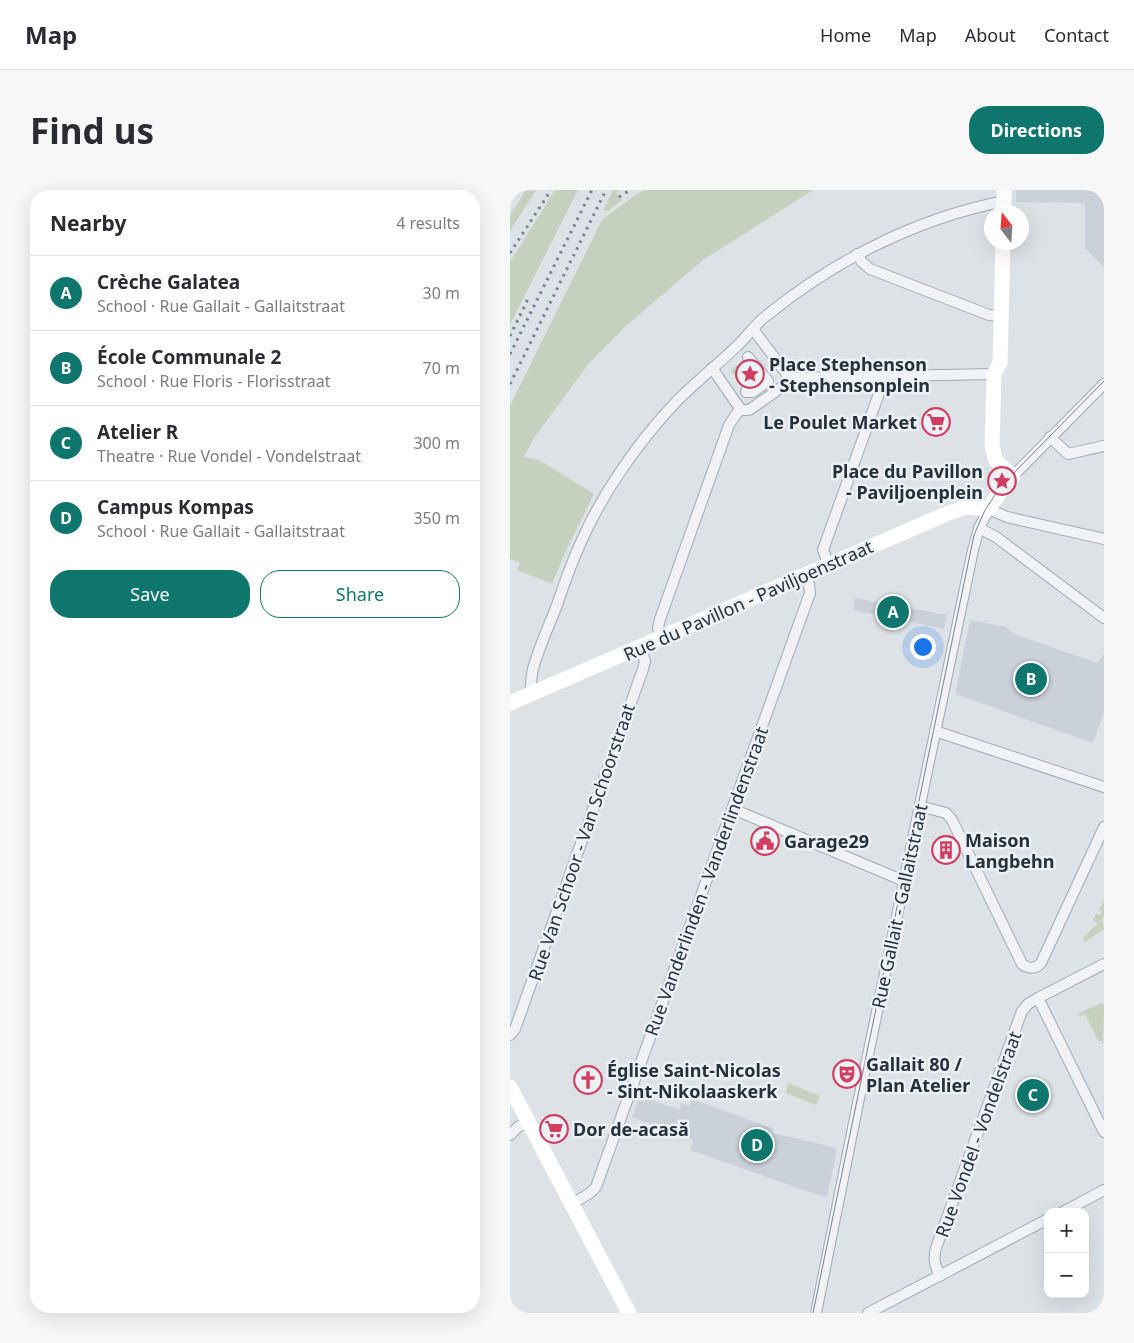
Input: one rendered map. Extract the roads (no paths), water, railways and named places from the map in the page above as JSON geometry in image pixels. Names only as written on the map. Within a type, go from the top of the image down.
[{"type":"street","points":[[530,695],[533,670],[564,584],[582,541],[602,503],[648,435],[676,403],[738,345],[764,317],[820,276],[857,254],[899,234],[977,207],[1004,201]]},
{"type":"street","points":[[1004,250],[1000,363],[994,374],[993,455],[996,462],[1013,476]]},
{"type":"street","points":[[857,254],[870,269],[989,315],[1002,316]]},
{"type":"street","points":[[662,637],[658,628],[663,609],[729,425],[737,413],[741,410],[749,410],[785,385],[788,378],[753,329]]},
{"type":"street","points":[[712,368],[741,410]]},
{"type":"street","points":[[741,384],[758,372]]},
{"type":"street","points":[[758,372],[768,381],[754,394],[746,392],[758,372]]},
{"type":"street","points":[[788,378],[994,374]]},
{"type":"street","points":[[829,565],[824,550],[882,385],[883,375]]},
{"type":"street","points":[[1104,384],[1013,476],[989,508],[1008,516],[1104,539]]},
{"type":"street","points":[[1050,437],[1068,454],[1104,446]]},
{"type":"street","name":"Rue du Pavillon - Paviljoenstraat","points":[[510,703],[961,508],[972,506],[989,508]]},
{"type":"street","name":"Rue Gallait - Gallaitstraat","points":[[816,1311],[973,550],[979,528],[989,508]]},
{"type":"street","points":[[979,528],[996,537],[1104,618]]},
{"type":"street","name":"Rue Vanderlinden - Vanderlindenstraat","points":[[572,1204],[596,1187],[810,593],[806,575]]},
{"type":"street","name":"Rue Van Schoor - Van Schoorstraat","points":[[510,1036],[515,1029],[643,669],[645,661],[640,647]]},
{"type":"street","points":[[935,731],[1104,787]]},
{"type":"street","points":[[919,806],[946,813],[952,820],[1022,964],[1033,968],[1042,963],[1104,827]]},
{"type":"street","points":[[733,809],[904,881]]},
{"type":"street","name":"Rue Vondel - Vondelstraat","points":[[940,1276],[935,1267],[934,1256],[936,1248],[1022,1011],[1028,1004],[1038,998],[1104,964]]},
{"type":"street","points":[[1038,998],[1104,1132]]},
{"type":"street","points":[[510,1087],[630,1313]]},
{"type":"street","points":[[510,1135],[528,1122]]},
{"type":"street","points":[[1070,1208],[1104,1190]]},
{"type":"street","points":[[868,1313],[1044,1222]]},
{"type":"tram line","points":[[813,1313],[974,535],[985,510],[1001,486],[1104,381]]},
{"type":"railway","points":[[510,253],[551,190]]},
{"type":"railway","points":[[510,354],[592,190]]},
{"type":"railway","points":[[510,384],[606,190]]},
{"type":"railway","points":[[619,197],[630,190]]},
{"type":"railway","points":[[510,336],[528,299]]},
{"type":"place","name":"Place Stephenson - Stephensonplein","points":[[750,374]]},
{"type":"place","name":"Le Poulet Market","points":[[936,422]]},
{"type":"place","name":"Place du Pavillon - Paviljoenplein","points":[[1002,481]]},
{"type":"place","name":"Crèche Galatea","points":[[893,612]]},
{"type":"place","name":"École Communale 2","points":[[1031,679]]},
{"type":"place","name":"Garage29","points":[[765,841]]},
{"type":"place","name":"Maison Langbehn","points":[[946,850]]},
{"type":"place","name":"Gallait 80 / Plan Atelier","points":[[847,1074]]},
{"type":"place","name":"Église Saint-Nicolas - Sint-Nikolaaskerk","points":[[588,1080]]},
{"type":"place","name":"Atelier R","points":[[1033,1095]]},
{"type":"place","name":"Dor de-acasă","points":[[554,1129]]},
{"type":"place","name":"Campus Kompas","points":[[757,1145]]}]
